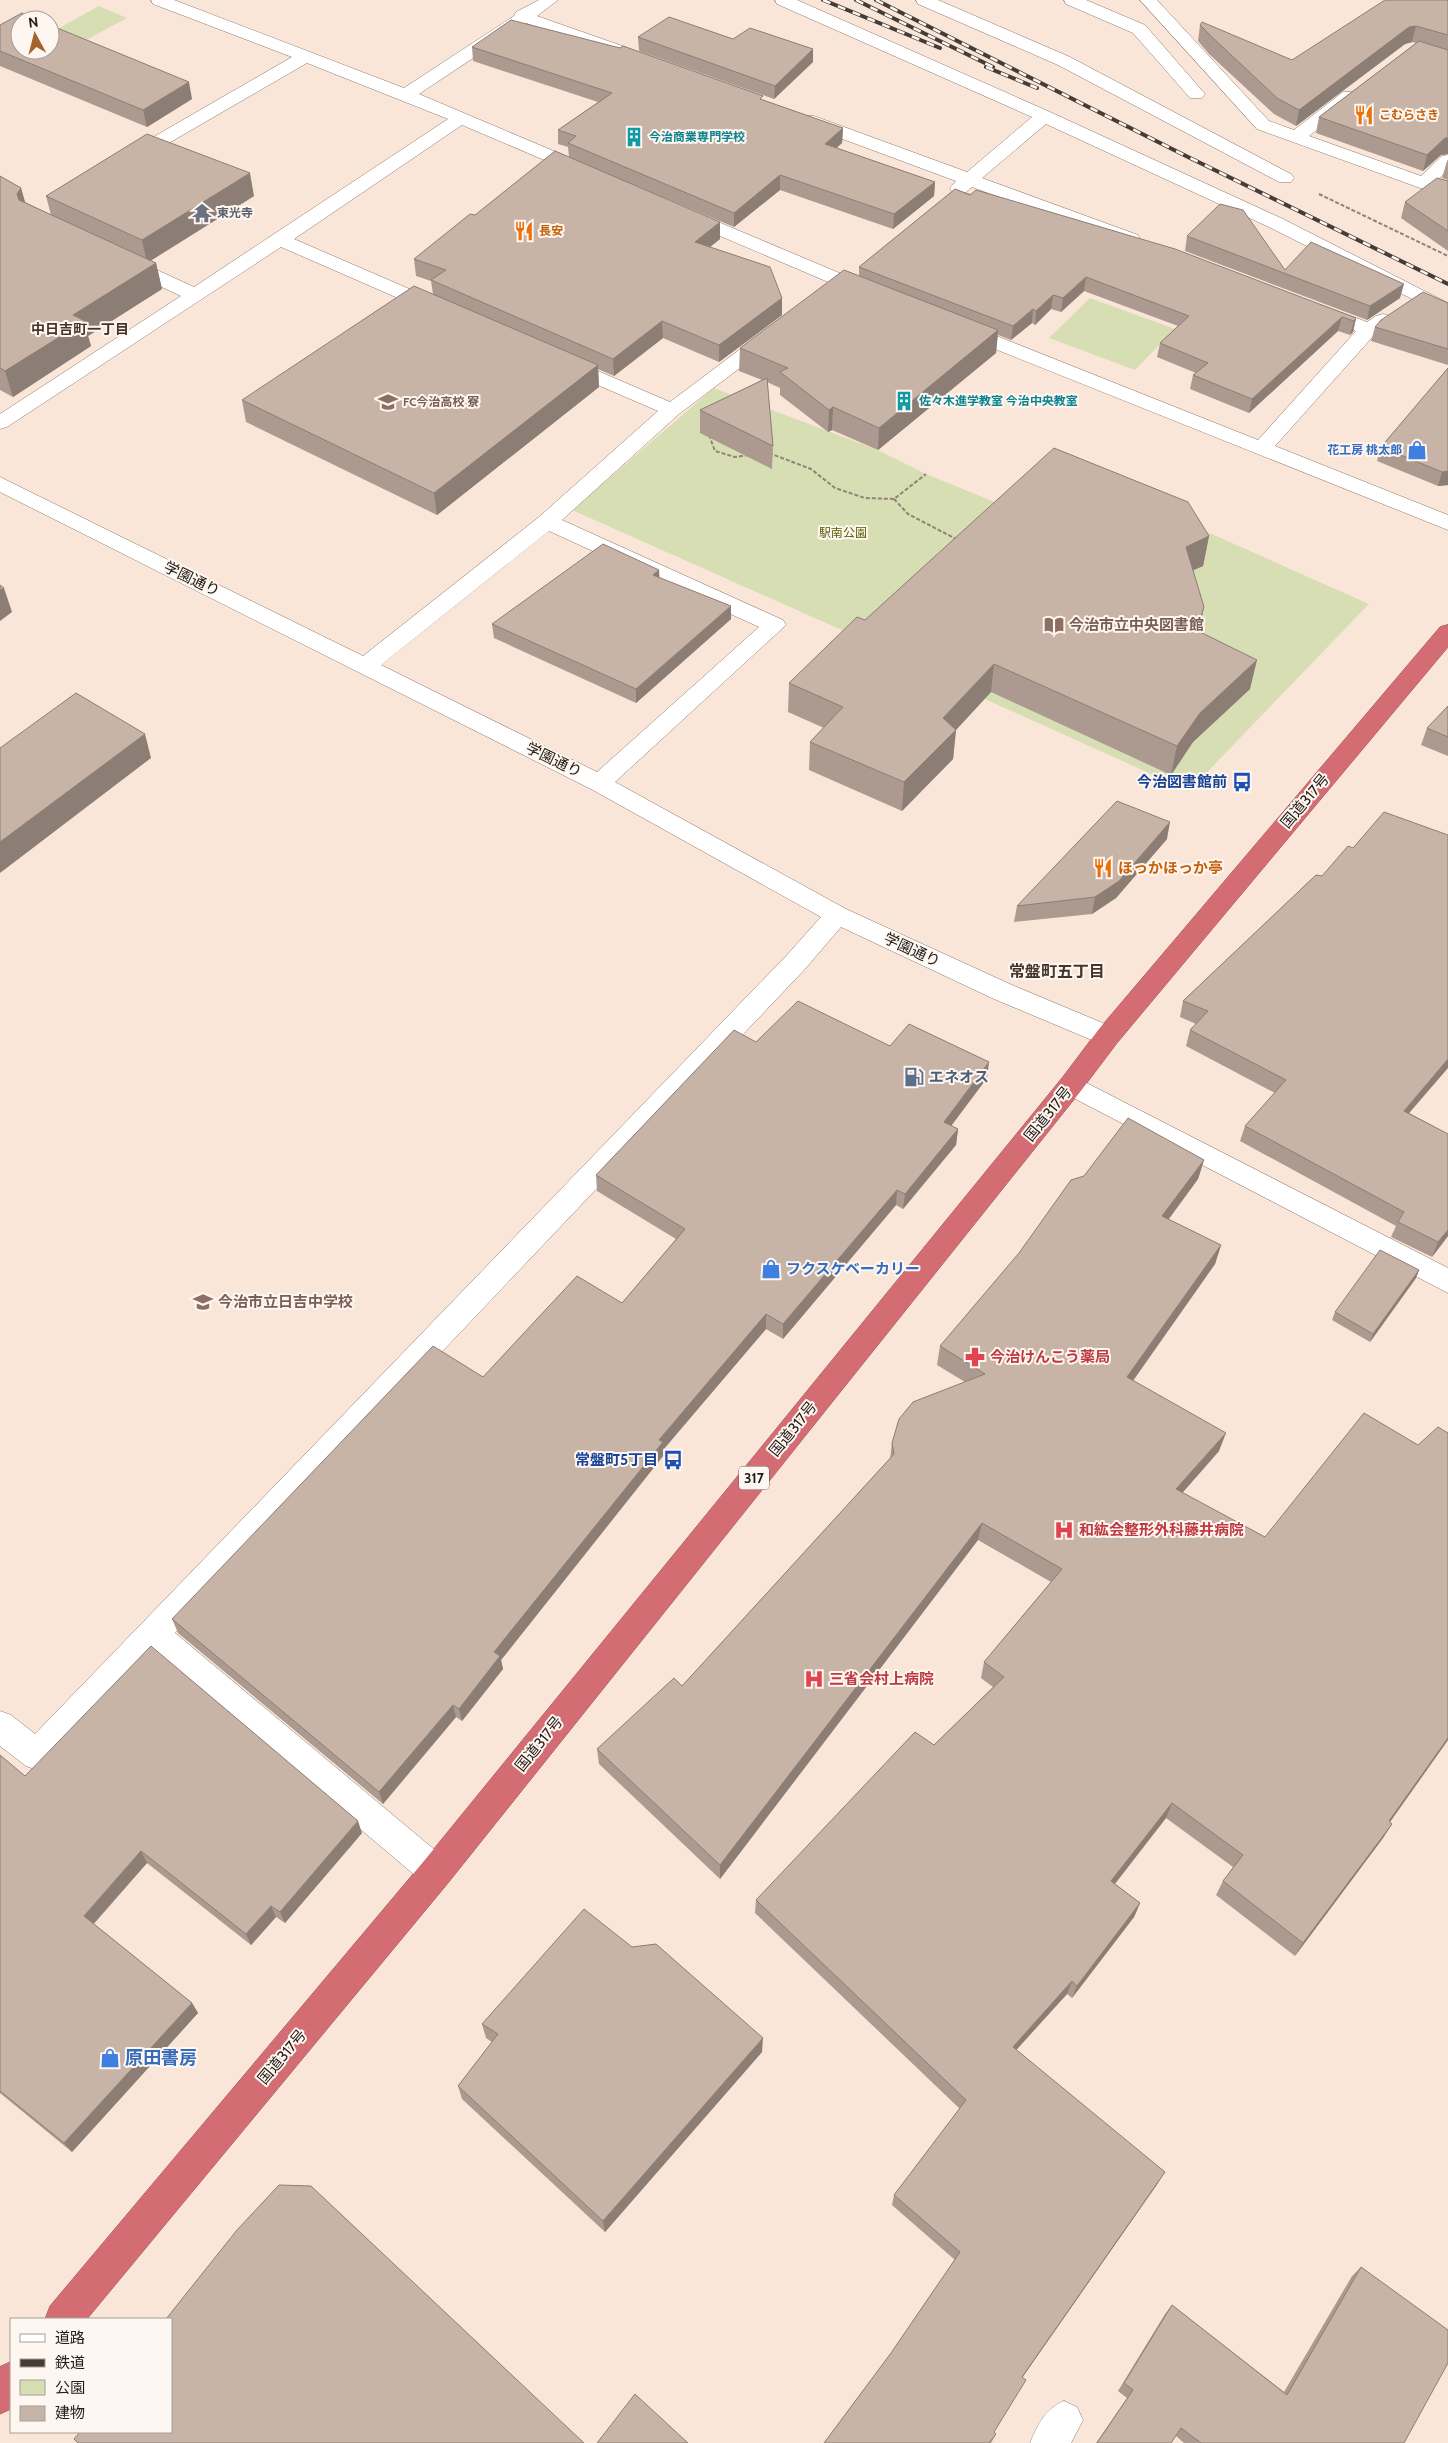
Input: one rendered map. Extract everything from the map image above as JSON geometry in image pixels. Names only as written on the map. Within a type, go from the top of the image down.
[{"type":"highway","name":"国道317号","points":[[64,2318],[436,1872],[1071,1085],[1108,1036],[1447,635]]},
{"type":"highway","points":[[0,2395],[10,2382]]},
{"type":"street","points":[[159,0],[406,95],[597,176]]},
{"type":"street","points":[[406,95],[522,16],[550,0]]},
{"type":"street","points":[[783,0],[1044,116],[1276,223],[1448,311]]},
{"type":"street","points":[[924,0],[1064,61],[1285,178]]},
{"type":"street","points":[[1072,0],[1139,29],[1196,94]]},
{"type":"street","points":[[1148,0],[1263,125],[1294,138],[1448,192]]},
{"type":"street","points":[[522,16],[634,57]]},
{"type":"street","points":[[113,169],[306,56]]},
{"type":"street","points":[[1294,138],[1365,84]]},
{"type":"street","points":[[793,114],[971,178],[1147,245]]},
{"type":"street","points":[[948,197],[1044,116]]},
{"type":"street","points":[[0,423],[280,240],[461,118]]},
{"type":"street","points":[[1424,184],[1448,160]]},
{"type":"street","points":[[669,208],[887,300]]},
{"type":"street","points":[[280,240],[453,315]]},
{"type":"street","points":[[114,257],[195,295]]},
{"type":"street","points":[[1262,448],[1369,329],[1418,297]]},
{"type":"street","points":[[1304,304],[1369,329]]},
{"type":"street","points":[[942,321],[1448,523]]},
{"type":"street","points":[[364,667],[546,522],[672,410],[787,322]]},
{"type":"street","points":[[545,355],[672,410]]},
{"type":"street","name":"学園通り","points":[[0,484],[599,783],[837,915],[1003,992],[1108,1036]]},
{"type":"street","points":[[546,522],[775,625],[599,783]]},
{"type":"street","points":[[0,1726],[37,1755],[782,976],[837,915]]},
{"type":"street","points":[[1071,1085],[1448,1281]]},
{"type":"street","points":[[152,1633],[436,1872]]},
{"type":"path","points":[[1285,178],[1448,256]]},
{"type":"path","points":[[672,410],[708,427],[709,440],[716,451],[735,457],[750,455]]},
{"type":"path","points":[[769,452],[811,469],[835,488],[865,498],[894,499],[926,474]]},
{"type":"path","points":[[894,499],[908,514],[964,543]]},
{"type":"green space","points":[[99,6],[127,18],[77,45],[60,37],[60,27]]},
{"type":"green space","points":[[1090,298],[1175,329],[1135,370],[1049,338]]},
{"type":"green space","name":"駅南公園","points":[[714,388],[878,450],[926,474],[1014,510],[864,640],[572,510]]},
{"type":"green space","name":"今治市立中央図書館","points":[[1068,470],[1369,604],[1189,791],[867,646]]},
{"type":"building","points":[[1385,0],[1448,0],[1448,35],[1416,26],[1409,27],[1299,110],[1277,98],[1200,25],[1202,22],[1292,60]]},
{"type":"building","points":[[669,17],[733,39],[750,28],[813,49],[775,86],[638,37]]},
{"type":"building","points":[[10,20],[10,55],[0,51],[0,25]]},
{"type":"building","points":[[511,20],[620,48],[623,46],[763,96],[760,99],[843,128],[825,144],[935,182],[894,214],[780,175],[734,213],[568,143],[576,136],[558,130],[612,93],[472,47]]},
{"type":"building","points":[[60,29],[189,82],[143,110],[22,60],[60,60]]},
{"type":"building","points":[[1419,41],[1448,50],[1448,138],[1445,138],[1427,155],[1319,117]]},
{"type":"building","points":[[147,134],[250,173],[142,240],[46,196]]},
{"type":"building","points":[[555,151],[720,222],[695,242],[770,267],[782,298],[719,345],[662,321],[613,359],[431,280],[446,270],[414,259],[470,214],[475,215]]},
{"type":"building","points":[[0,176],[21,188],[17,194],[19,200],[156,263],[73,315],[85,321],[5,371],[0,368]]},
{"type":"building","points":[[1437,178],[1448,181],[1448,231],[1405,202]]},
{"type":"building","points":[[955,189],[970,195],[976,190],[1175,249],[1356,318],[1354,321],[1342,317],[1252,399],[1193,375],[1208,363],[1160,343],[1189,316],[1086,277],[1063,298],[1053,295],[1036,311],[1033,309],[1013,326],[859,267]]},
{"type":"building","points":[[1220,204],[1243,210],[1285,270],[1311,242],[1404,284],[1370,306],[1187,236]]},
{"type":"building","points":[[844,270],[998,330],[879,428],[833,407],[829,410],[780,372],[788,368],[740,348]]},
{"type":"building","points":[[414,286],[598,365],[434,493],[242,400]]},
{"type":"building","points":[[1423,292],[1448,303],[1448,349],[1375,327],[1381,320]]},
{"type":"building","points":[[1448,368],[1448,471],[1442,472],[1381,447]]},
{"type":"building","points":[[767,378],[773,446],[700,410]]},
{"type":"building","name":"今治市立中央図書館","points":[[1054,448],[1188,502],[1209,536],[1186,547],[1204,607],[1196,630],[1257,660],[1200,713],[1177,746],[994,664],[943,718],[956,730],[904,782],[810,742],[843,707],[789,683],[857,617],[865,620]]},
{"type":"building","points":[[603,544],[659,570],[653,575],[731,606],[636,689],[492,624]]},
{"type":"building","points":[[76,693],[145,734],[0,842],[0,748]]},
{"type":"building","points":[[1448,706],[1448,737],[1427,728]]},
{"type":"building","name":"ほっかほっか亭","points":[[1117,801],[1170,822],[1119,881],[1095,897],[1017,906]]},
{"type":"building","points":[[1384,812],[1448,835],[1448,1059],[1404,1111],[1448,1134],[1448,1230],[1438,1242],[1398,1222],[1404,1212],[1245,1126],[1286,1080],[1190,1030],[1208,1011],[1183,1001],[1316,875],[1322,876],[1348,846],[1353,848]]},
{"type":"building","points":[[798,1001],[890,1046],[909,1024],[989,1062],[944,1122],[958,1129],[905,1194],[897,1190],[783,1324],[766,1314],[659,1440],[663,1442],[494,1652],[500,1656],[459,1709],[453,1705],[379,1792],[172,1619],[433,1346],[483,1377],[577,1276],[622,1303],[685,1229],[596,1175],[734,1030],[756,1042]]},
{"type":"building","points":[[1128,1118],[1204,1160],[1162,1216],[1221,1245],[1127,1377],[1226,1433],[1176,1489],[1265,1537],[1364,1413],[1418,1445],[1438,1427],[1448,1433],[1448,1738],[1389,1821],[1392,1824],[1303,1943],[1223,1881],[1243,1855],[1172,1803],[1111,1881],[1140,1903],[1077,1986],[1072,1981],[1013,2047],[1165,2172],[1022,2377],[1026,2380],[989,2443],[824,2443],[891,2353],[960,2252],[894,2195],[966,2100],[756,1900],[915,1732],[934,1745],[1004,1677],[984,1662],[1062,1569],[982,1523],[720,1865],[597,1749],[674,1678],[682,1686],[894,1454],[892,1443],[899,1419],[913,1402],[985,1374],[940,1346],[1019,1253],[1071,1180],[1084,1176]]},
{"type":"building","points":[[1380,1250],[1419,1270],[1373,1334],[1335,1312]]},
{"type":"building","points":[[151,1646],[358,1821],[280,1912],[271,1906],[246,1934],[141,1851],[84,1916],[192,2003],[64,2143],[0,2091],[0,1755],[25,1776]]},
{"type":"building","points":[[584,1909],[632,1947],[656,1944],[763,2038],[603,2221],[458,2086],[498,2034],[482,2024]]},
{"type":"building","points":[[279,2185],[311,2186],[584,2443],[78,2443],[74,2439],[79,2433],[172,2433],[172,2318],[167,2318],[237,2230]]},
{"type":"building","points":[[1361,2267],[1448,2330],[1448,2363],[1404,2443],[1201,2443],[1181,2428],[1171,2443],[1097,2443],[1133,2390],[1124,2383],[1172,2305],[1287,2395]]},
{"type":"building","points":[[635,2394],[688,2443],[597,2443]]},
{"type":"railway","points":[[823,0],[940,48]]},
{"type":"railway","points":[[856,0],[993,67]]},
{"type":"railway","points":[[876,0],[1188,157],[1448,284]]},
{"type":"railway","points":[[986,67],[1037,88]]},
{"type":"place","name":"こむらさき","points":[[1364,115]]},
{"type":"place","name":"今治商業専門学校","points":[[634,137]]},
{"type":"place","name":"東光寺","points":[[202,213]]},
{"type":"place","name":"長安","points":[[524,231]]},
{"type":"place","name":"佐々木進学教室 今治中央教室","points":[[904,401]]},
{"type":"place","name":"FC今治高校 寮","points":[[388,402]]},
{"type":"place","name":"花工房 桃太郎","points":[[1417,450]]},
{"type":"place","name":"今治市立中央図書館","points":[[1054,625]]},
{"type":"place","name":"今治図書館前","points":[[1242,782]]},
{"type":"place","name":"ほっかほっか亭","points":[[1103,868]]},
{"type":"place","name":"エネオス","points":[[914,1077]]},
{"type":"place","name":"フクスケベーカリー","points":[[771,1269]]},
{"type":"place","name":"今治市立日吉中学校","points":[[203,1302]]},
{"type":"place","name":"今治けんこう薬局","points":[[975,1357]]},
{"type":"place","name":"常盤町5丁目","points":[[673,1460]]},
{"type":"place","name":"和紘会整形外科藤井病院","points":[[1064,1530]]},
{"type":"place","name":"三省会村上病院","points":[[814,1679]]},
{"type":"place","name":"原田書房","points":[[110,2058]]},
{"type":"district","name":"中日吉町一丁目","points":[[80,329]]},
{"type":"district","name":"常盤町五丁目","points":[[1057,971]]}]
